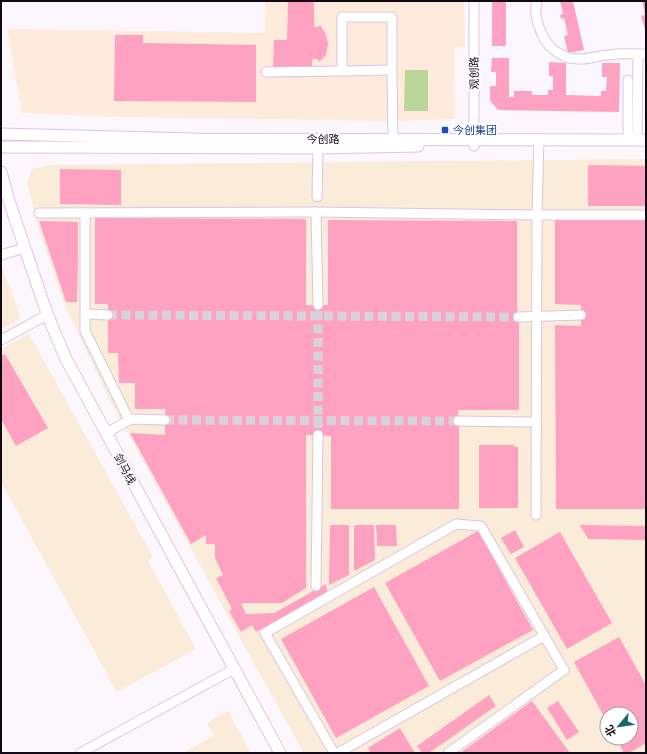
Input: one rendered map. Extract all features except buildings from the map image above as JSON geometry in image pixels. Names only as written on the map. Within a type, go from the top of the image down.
[{"type":"main road","name":"今创路","points":[[1,134],[194,139],[393,139],[475,142],[637,140]]},
{"type":"main road","name":"今创路","points":[[1,147],[318,148],[475,142]]},
{"type":"main road","name":"今创路","points":[[539,142],[646,147]]},
{"type":"main road","name":"剑马线","points":[[1,172],[9,201],[47,315],[66,359],[280,753]]},
{"type":"street","name":"观创路","points":[[474,1],[475,142]]},
{"type":"street","points":[[537,1],[538,26],[544,40],[554,50],[566,57],[580,59],[610,54],[642,54],[637,140]]},
{"type":"street","points":[[342,71],[342,17],[392,17],[393,139]]},
{"type":"street","points":[[266,72],[392,70]]},
{"type":"street","points":[[628,80],[637,140]]},
{"type":"street","points":[[536,515],[536,316],[539,142]]},
{"type":"street","points":[[317,197],[318,148]]},
{"type":"street","points":[[316,212],[318,305]]},
{"type":"street","points":[[39,213],[316,212],[646,215]]},
{"type":"street","points":[[85,213],[85,331],[129,420]]},
{"type":"street","points":[[1,255],[25,248]]},
{"type":"street","points":[[85,314],[108,315]]},
{"type":"street","points":[[1,340],[47,315]]},
{"type":"street","points":[[518,316],[581,315]]},
{"type":"street","points":[[106,433],[131,419],[165,420]]},
{"type":"street","points":[[458,421],[536,422]]},
{"type":"street","points":[[316,586],[318,435]]},
{"type":"street","points":[[334,753],[265,633],[456,524],[481,526],[564,670],[448,753]]},
{"type":"street","points":[[338,753],[544,636]]},
{"type":"street","points":[[80,753],[234,669]]},
{"type":"shaded area","points":[[265,1],[464,1],[465,47],[454,48],[455,119],[392,121],[117,117],[22,113],[7,29],[265,33]]},
{"type":"shaded area","points":[[646,159],[646,753],[304,753],[109,399],[64,304],[38,228],[27,182],[32,169],[50,165]]},
{"type":"shaded area","points":[[1,263],[20,319],[1,330]]},
{"type":"shaded area","points":[[29,334],[153,557],[148,561],[196,649],[117,692],[1,482],[1,349]]},
{"type":"shaded area","points":[[228,711],[251,753],[183,753],[214,736],[207,723]]},
{"type":"green space","points":[[405,70],[428,70],[428,111],[404,111]]},
{"type":"tunnel","points":[[318,311],[318,435]]},
{"type":"tunnel","points":[[108,315],[518,317]]},
{"type":"tunnel","points":[[165,420],[458,421]]},
{"type":"place","name":"今创集团","points":[[445,130]]}]
